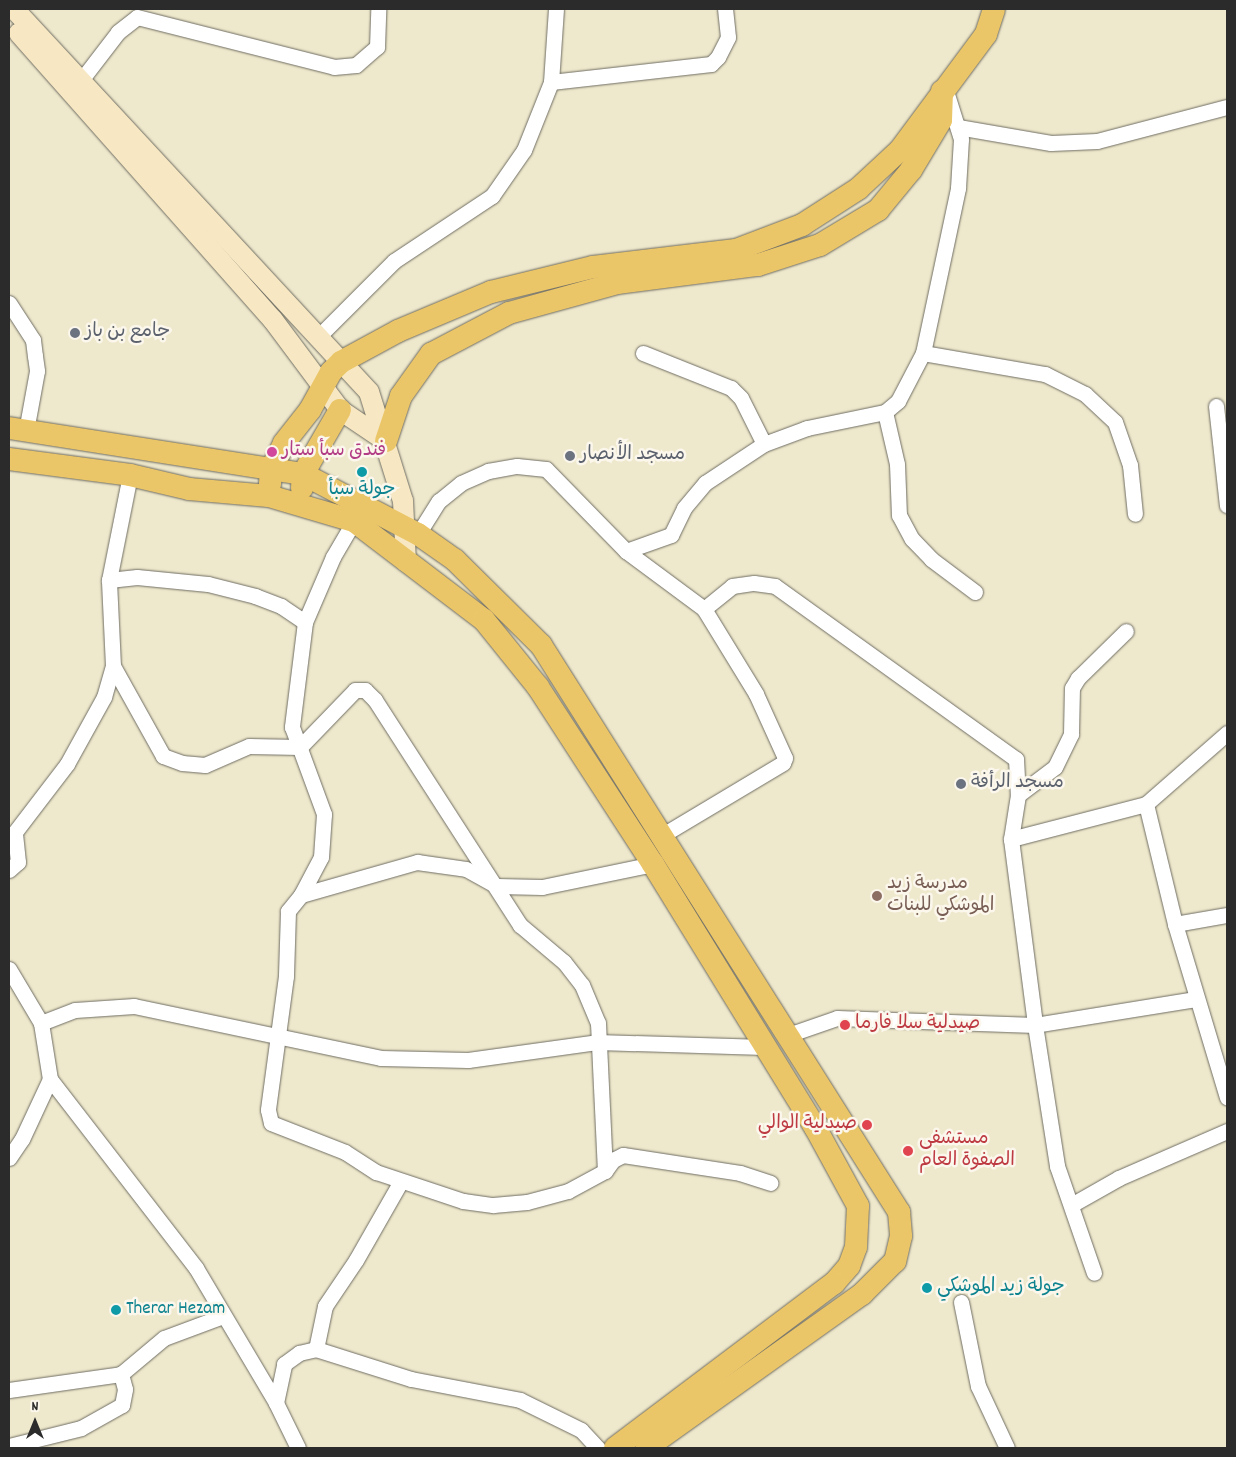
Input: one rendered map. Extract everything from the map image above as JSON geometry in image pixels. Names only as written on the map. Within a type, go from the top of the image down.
[{"type":"main road","points":[[14,9],[82,79],[369,392],[386,441],[411,531],[406,562]]},
{"type":"main road","points":[[269,496],[271,470],[284,444],[310,410],[323,384],[341,362],[398,331],[491,292],[593,267],[736,250],[802,225],[858,189],[900,150],[986,34],[994,9]]},
{"type":"main road","points":[[9,21],[273,320],[323,384],[340,410],[386,441]]},
{"type":"main road","points":[[386,441],[401,396],[431,354],[509,314],[617,283],[758,264],[820,244],[878,210],[911,170],[941,120],[944,89]]},
{"type":"main road","points":[[301,504],[303,474],[340,410]]},
{"type":"main road","points":[[17,430],[303,474],[411,531],[455,560],[541,645],[662,836],[785,1036],[899,1212],[901,1236],[895,1260],[862,1294],[646,1448]]},
{"type":"main road","points":[[9,459],[130,475],[189,488],[269,496],[354,521],[484,620],[538,687],[653,864],[815,1127],[858,1206],[858,1237],[854,1256],[834,1283],[615,1448]]},
{"type":"street","points":[[82,79],[118,32],[137,17],[334,67],[356,65],[377,47],[378,9]]},
{"type":"street","points":[[318,337],[394,261],[492,196],[524,150],[551,82],[556,9]]},
{"type":"street","points":[[551,82],[711,64],[718,57],[728,37],[725,9]]},
{"type":"street","points":[[626,551],[670,536],[684,508],[705,483],[764,444],[807,428],[885,412],[898,401],[923,353],[958,188],[961,139],[944,89]]},
{"type":"street","points":[[958,127],[1051,143],[1097,141],[1227,107]]},
{"type":"street","points":[[9,303],[33,340],[37,371],[17,430]]},
{"type":"street","points":[[643,353],[731,388],[741,398],[764,444]]},
{"type":"street","points":[[923,353],[1045,374],[1085,394],[1115,422],[1130,465],[1135,514]]},
{"type":"street","points":[[1216,406],[1227,505]]},
{"type":"street","points":[[885,412],[897,464],[899,515],[912,539],[931,559],[975,592]]},
{"type":"street","points":[[411,531],[439,501],[461,483],[488,471],[517,466],[546,469],[626,551],[704,609],[756,694],[785,758],[783,762],[662,836]]},
{"type":"street","points":[[9,870],[18,862],[12,831],[67,764],[104,697],[113,666],[109,580],[130,475]]},
{"type":"street","points":[[354,521],[332,557],[306,622],[292,727],[324,814],[321,857],[302,895],[288,911],[286,976],[268,1110],[271,1123],[345,1152],[376,1172],[463,1201],[493,1205],[527,1202],[568,1191],[605,1171],[613,1160],[623,1155],[641,1155],[740,1173],[770,1183]]},
{"type":"street","points":[[109,580],[137,577],[208,584],[255,596],[281,606],[306,622]]},
{"type":"street","points":[[704,609],[732,586],[754,583],[775,586],[1016,759],[1018,795],[1011,839],[1035,1025],[1057,1166],[1073,1204],[1094,1273]]},
{"type":"street","points":[[1018,795],[1055,767],[1071,734],[1072,688],[1078,678],[1126,631]]},
{"type":"street","points":[[113,666],[163,756],[182,763],[205,765],[248,746],[300,747],[355,690],[365,690],[386,715],[520,924],[564,962],[582,985],[598,1023],[597,1042],[605,1171]]},
{"type":"street","points":[[1011,839],[1146,804],[1227,733]]},
{"type":"street","points":[[1146,804],[1175,924],[1227,1097]]},
{"type":"street","points":[[302,895],[417,862],[466,869],[496,886],[542,887],[653,864]]},
{"type":"street","points":[[1175,924],[1227,916]]},
{"type":"street","points":[[9,969],[42,1023],[50,1079],[196,1268],[276,1403],[298,1448]]},
{"type":"street","points":[[785,1036],[838,1018],[1035,1025],[1196,999]]},
{"type":"street","points":[[42,1023],[75,1010],[134,1006],[278,1034],[381,1058],[468,1060],[597,1042],[764,1047]]},
{"type":"street","points":[[9,1158],[22,1139],[50,1079]]},
{"type":"street","points":[[1073,1204],[1119,1178],[1227,1131]]},
{"type":"street","points":[[316,1350],[325,1306],[356,1260],[401,1181]]},
{"type":"street","points":[[961,1302],[978,1386],[1007,1448]]},
{"type":"street","points":[[9,1390],[121,1374],[164,1338],[223,1316]]},
{"type":"street","points":[[276,1403],[284,1364],[299,1353],[316,1350],[410,1379],[520,1400],[582,1430],[598,1448]]},
{"type":"street","points":[[9,1446],[81,1428],[122,1405],[125,1389],[121,1374]]},
{"type":"place","name":"جامع بن باز","points":[[75,333]]},
{"type":"place","name":"فندق سبأ ستار","points":[[272,452]]},
{"type":"place","name":"مسجد الأنصار","points":[[570,456]]},
{"type":"place","name":"جولة سبأ","points":[[362,472]]},
{"type":"place","name":"مسجد الرأفة","points":[[961,784]]},
{"type":"place","name":"مدرسة زيد الموشكي للبنات","points":[[877,896]]},
{"type":"place","name":"صيدلية سلا فارما","points":[[845,1025]]},
{"type":"place","name":"صيدلية الوالي","points":[[867,1125]]},
{"type":"place","name":"مستشفى الصفوة العام","points":[[908,1151]]},
{"type":"place","name":"جولة زيد الموشكي","points":[[927,1288]]},
{"type":"place","name":"Therar Hezam","points":[[116,1310]]}]
